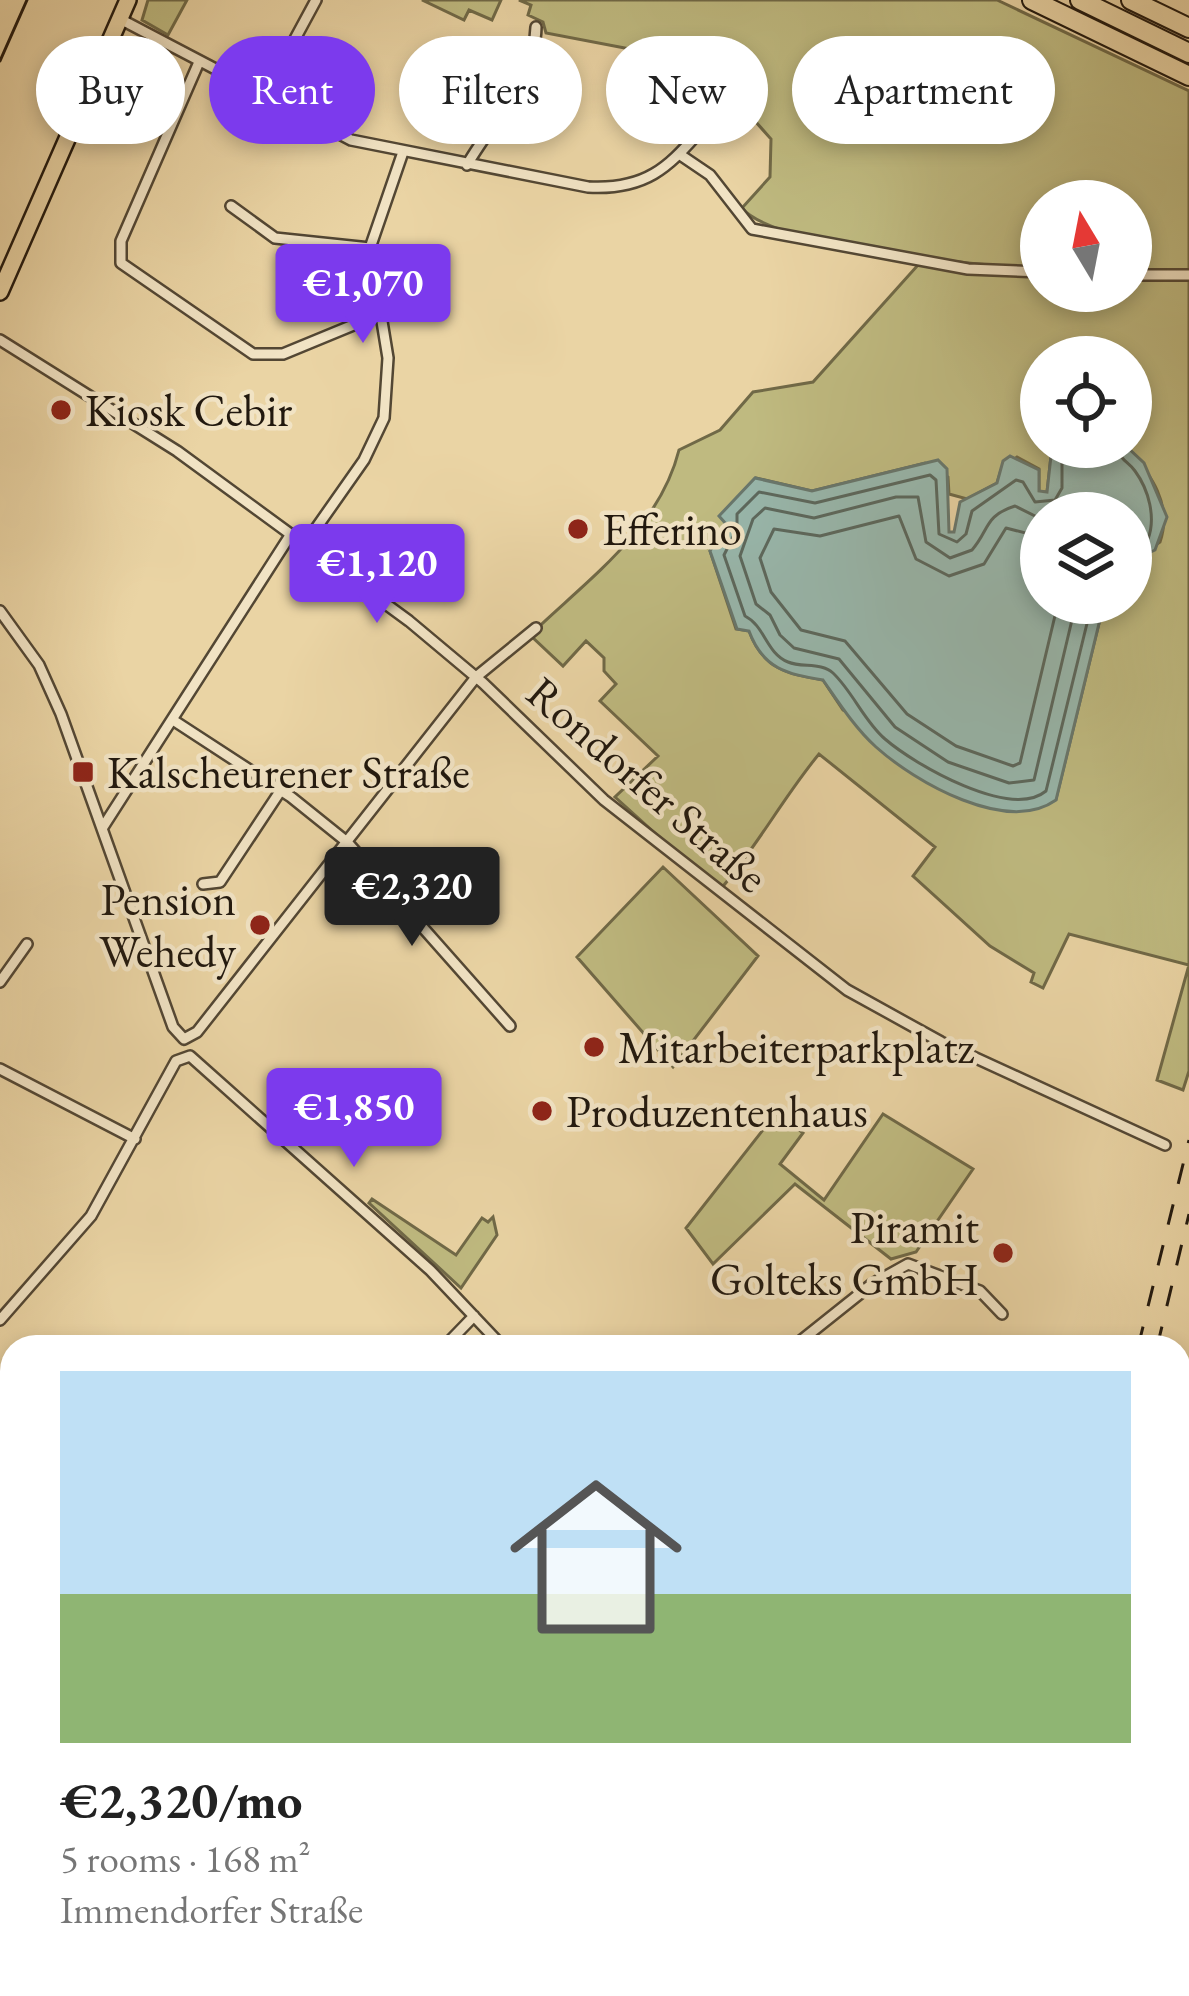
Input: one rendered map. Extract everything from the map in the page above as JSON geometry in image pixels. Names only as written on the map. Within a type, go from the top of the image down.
[{"type":"highway","points":[[1032,0],[1189,76]]},
{"type":"highway","points":[[1080,0],[1189,53]]},
{"type":"highway","points":[[1132,1],[1189,28]]},
{"type":"main road","points":[[0,292],[128,0]]},
{"type":"street","points":[[297,36],[316,0]]},
{"type":"street","points":[[120,19],[209,67]]},
{"type":"street","points":[[467,165],[514,92],[536,27]]},
{"type":"street","points":[[200,62],[121,241],[121,262],[253,354],[284,354],[380,314]]},
{"type":"street","points":[[374,144],[608,188],[644,180],[693,144]]},
{"type":"street","points":[[305,544],[364,460],[384,418],[389,379],[370,248],[403,152]]},
{"type":"street","points":[[682,156],[710,175],[752,229],[968,268],[1020,271]]},
{"type":"street","points":[[231,206],[275,238],[370,248]]},
{"type":"street","points":[[1152,274],[1189,275]]},
{"type":"street","name":"Rondorfer Straße","points":[[0,340],[158,438],[305,544],[476,677],[604,800],[847,990],[941,1042],[1165,1145]]},
{"type":"street","points":[[103,826],[176,722],[182,699],[291,534]]},
{"type":"street","points":[[0,611],[47,681],[179,1037],[197,1032],[476,677],[536,628]]},
{"type":"street","points":[[176,722],[347,842],[510,1026]]},
{"type":"street","points":[[203,884],[220,882],[279,793]]},
{"type":"street","points":[[0,982],[27,944]]},
{"type":"street","points":[[0,1320],[84,1226],[180,1058],[200,1061],[492,1335]]},
{"type":"street","points":[[0,1069],[135,1139]]},
{"type":"street","points":[[808,1335],[870,1286],[908,1264],[980,1291],[1002,1314]]},
{"type":"street","points":[[456,1335],[474,1316]]},
{"type":"shaded area","points":[[148,0],[187,0],[168,35],[142,20]]},
{"type":"shaded area","points":[[422,0],[501,0],[492,20],[469,10],[464,20]]},
{"type":"shaded area","points":[[519,0],[997,0],[1189,91],[1189,272],[1152,272],[1152,180],[1020,180],[1020,267],[836,244],[761,222],[742,208],[770,177],[768,36],[606,36],[606,44],[582,40],[582,36],[546,33],[543,22],[528,15],[531,5]]},
{"type":"shaded area","points":[[918,265],[1020,273],[1020,312],[1152,312],[1152,278],[1189,278],[1189,965],[1069,934],[1043,988],[1031,982],[1034,973],[990,946],[913,876],[935,847],[819,754],[719,891],[615,797],[658,756],[600,701],[616,684],[604,671],[604,658],[586,641],[563,666],[530,635],[638,529],[669,479],[679,450],[720,430],[753,392],[813,382]],"holes":[[[1020,336],[1152,336],[1152,468],[1144,468],[1164,515],[1160,542],[1152,547],[1152,624],[1099,624],[1056,799],[843,710],[823,680],[769,662],[749,631],[736,629],[710,551],[756,478],[812,491],[925,463],[948,477],[949,494],[967,499],[997,483],[1001,470],[1020,459]]]},
{"type":"shaded area","points":[[1050,468],[1047,492],[1039,492],[1039,469]]},
{"type":"shaded area","points":[[663,867],[758,956],[673,1067],[577,957]]},
{"type":"shaded area","points":[[1189,965],[1189,1071],[1183,1090],[1157,1080]]},
{"type":"shaded area","points":[[777,1112],[803,1133],[780,1164],[824,1200],[883,1114],[973,1169],[916,1252],[891,1259],[795,1184],[713,1264],[686,1228]]},
{"type":"shaded area","points":[[372,1199],[456,1255],[482,1218],[488,1222],[493,1217],[497,1235],[461,1288],[369,1203]]},
{"type":"water","points":[[1010,456],[1020,461],[1020,468],[1039,470],[1039,491],[1047,492],[1020,492],[1020,624],[1099,624],[1056,800],[1036,809],[988,808],[962,800],[893,761],[868,740],[823,680],[787,672],[769,662],[749,631],[737,629],[710,551],[726,524],[719,516],[755,478],[812,491],[938,460],[947,469],[949,532],[954,532],[960,502],[997,483],[1003,461]]},
{"type":"water","points":[[1050,468],[1146,468],[1167,517],[1155,550],[1152,492],[1047,492]]},
{"type":"tram line","points":[[0,61],[27,0]]},
{"type":"railway","points":[[1141,1335],[1189,1140]]},
{"type":"railway","points":[[1160,1335],[1189,1214]]},
{"type":"place","name":"Kiosk Cebir","points":[[61,410]]},
{"type":"place","name":"Efferino","points":[[578,529]]},
{"type":"place","name":"Kalscheurener Straße","points":[[83,772]]},
{"type":"place","name":"Pension Wehedy","points":[[260,925]]},
{"type":"place","name":"Mitarbeiterparkplatz","points":[[594,1047]]},
{"type":"place","name":"Produzentenhaus","points":[[542,1111]]},
{"type":"place","name":"Piramit Golteks GmbH","points":[[1003,1253]]}]
